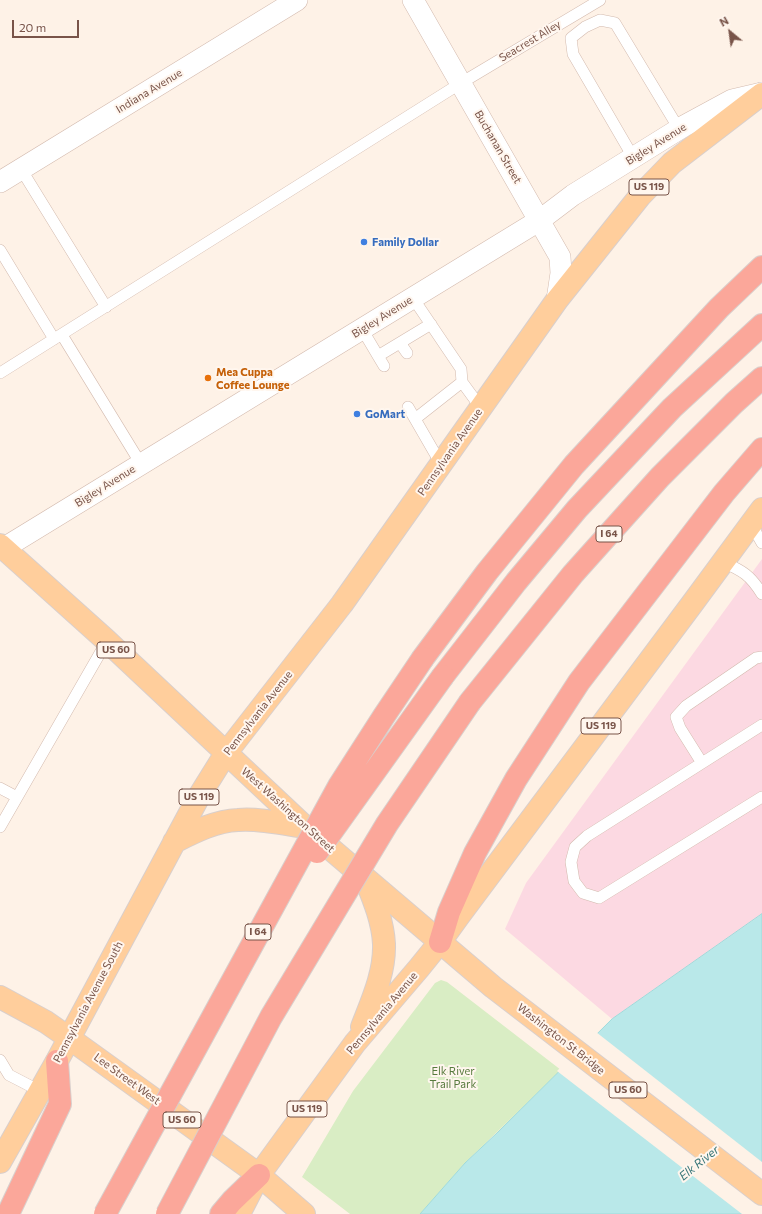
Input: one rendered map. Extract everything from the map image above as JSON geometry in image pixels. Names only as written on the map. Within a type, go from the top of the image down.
[{"type":"highway","name":"I 64","points":[[105,1214],[339,786],[423,658],[487,572],[574,465],[719,308],[762,267]]},
{"type":"highway","points":[[252,944],[443,676],[516,582],[577,509],[672,408],[762,325]]},
{"type":"highway","name":"I 64","points":[[166,1214],[271,1017],[387,824],[470,702],[573,574],[660,477],[734,403],[762,378]]},
{"type":"highway","points":[[440,942],[449,912],[475,853],[516,779],[579,682],[724,493],[762,449]]},
{"type":"highway","points":[[8,1214],[60,1104],[57,1061]]},
{"type":"highway","points":[[221,1214],[259,1175]]},
{"type":"main road","name":"Pennsylvania Avenue","points":[[174,842],[198,798],[226,753],[342,604],[557,300],[640,196],[672,163],[762,94]]},
{"type":"main road","name":"Pennsylvania Avenue","points":[[239,1214],[259,1175],[355,1043],[440,942],[756,517]]},
{"type":"main road","name":"West Washington Street","points":[[2,546],[107,641],[305,827],[493,987]]},
{"type":"main road","points":[[174,842],[204,828],[238,820],[305,827]]},
{"type":"main road","name":"Pennsylvania Avenue South","points":[[3,1150],[57,1061],[174,842]]},
{"type":"main road","points":[[355,1043],[372,1002],[378,982],[382,965],[384,944],[380,920],[366,879]]},
{"type":"main road","name":"Washington St Bridge","points":[[493,987],[762,1194]]},
{"type":"main road","name":"Lee Street West","points":[[0,997],[46,1022],[69,1038],[259,1175],[304,1214]]},
{"type":"street","name":"Indiana Avenue","points":[[0,182],[297,0]]},
{"type":"street","name":"Buchanan Street","points":[[413,0],[560,257],[561,273],[557,300]]},
{"type":"street","name":"Bigley Avenue","points":[[2,546],[141,464],[540,220],[573,195],[679,129],[732,100],[762,94]]},
{"type":"lane","name":"Seacrest Alley","points":[[0,373],[461,83],[600,0]]},
{"type":"lane","points":[[577,14],[585,27]]},
{"type":"lane","points":[[634,157],[573,54],[571,38],[585,27],[600,20],[615,23],[679,129]]},
{"type":"lane","points":[[21,169],[106,307]]},
{"type":"lane","points":[[0,250],[141,464]]},
{"type":"lane","points":[[413,298],[461,369],[462,382],[481,408]]},
{"type":"lane","points":[[378,356],[431,324]]},
{"type":"lane","points":[[362,329],[384,366]]},
{"type":"lane","points":[[400,343],[407,353]]},
{"type":"lane","points":[[415,419],[435,397],[462,382]]},
{"type":"lane","points":[[408,407],[441,464]]},
{"type":"lane","points":[[756,517],[762,543]]},
{"type":"lane","points":[[723,562],[745,573],[762,594]]},
{"type":"lane","points":[[0,827],[107,641]]},
{"type":"lane","points":[[702,763],[680,728],[676,717],[686,706],[756,658],[762,657]]},
{"type":"lane","points":[[762,725],[587,836],[575,847],[571,862],[574,881],[583,892],[599,898],[762,797]]},
{"type":"lane","points":[[0,788],[17,797]]},
{"type":"lane","points":[[0,1060],[9,1075],[40,1091]]},
{"type":"shaded area","points":[[762,559],[762,914],[612,1019],[505,929],[526,883]]},
{"type":"green space","name":"Elk River Trail Park","points":[[441,980],[447,982],[561,1070],[465,1163],[420,1214],[350,1214],[302,1177],[353,1091],[435,983]]},
{"type":"water","name":"Elk River","points":[[762,914],[762,1214],[420,1214],[465,1163],[612,1019]]},
{"type":"pier","points":[[596,1032],[762,1162],[762,1214],[742,1214],[557,1071]]},
{"type":"place","name":"Family Dollar","points":[[364,242]]},
{"type":"place","name":"Mea Cuppa Coffee Lounge","points":[[208,378]]},
{"type":"place","name":"GoMart","points":[[357,414]]}]
